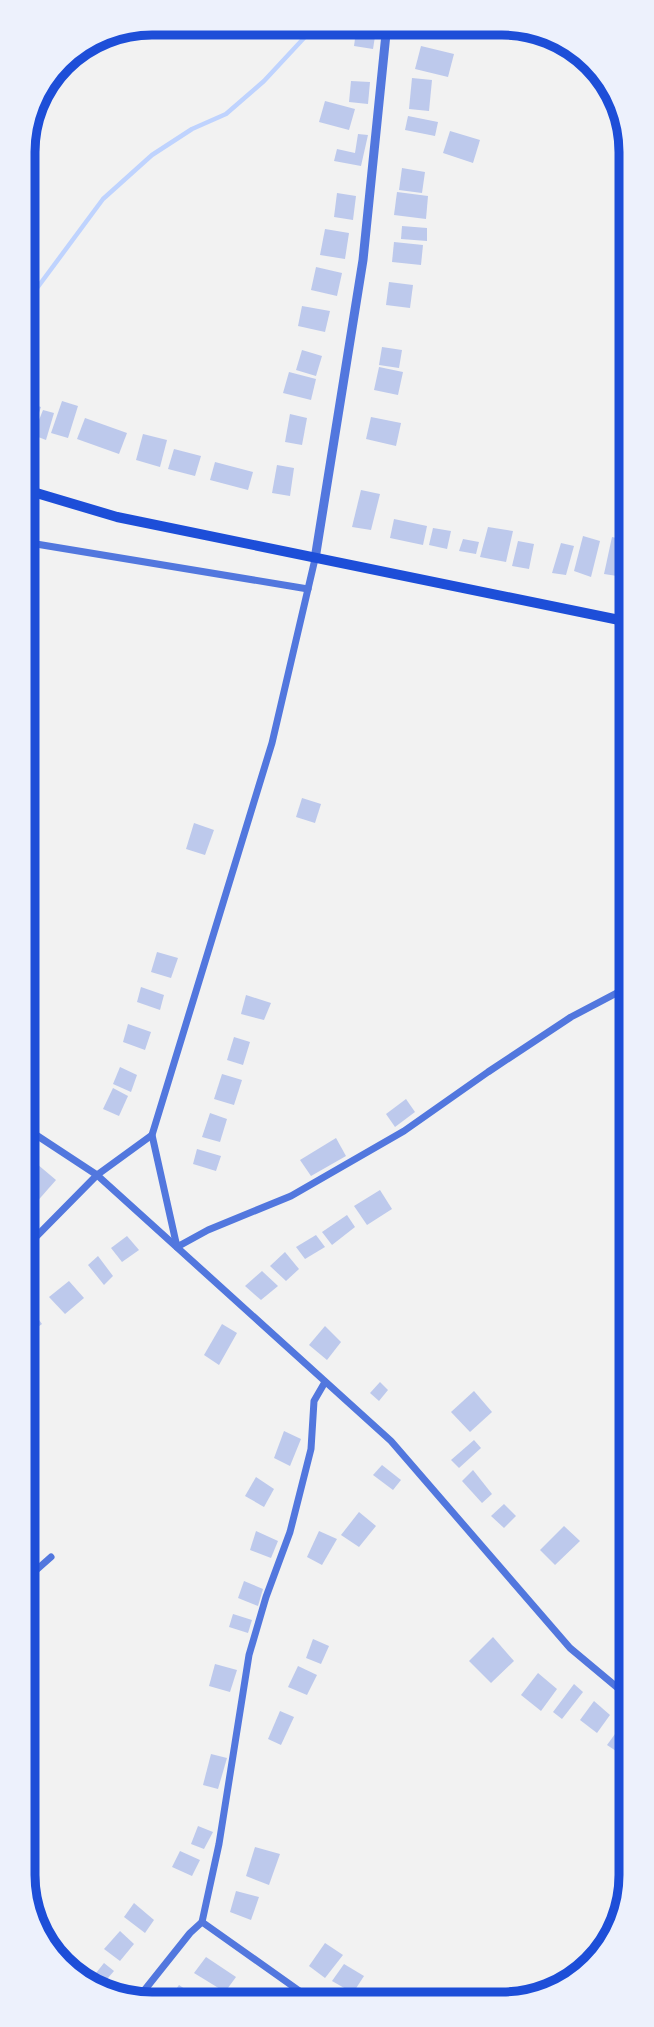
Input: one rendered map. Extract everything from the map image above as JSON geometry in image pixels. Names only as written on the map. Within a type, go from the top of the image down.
[{"type":"main road","points":[[35,493],[117,517],[619,620]]},
{"type":"street","points":[[177,1247],[152,1135],[272,743],[309,589],[363,260],[386,35]]},
{"type":"street","points":[[35,544],[309,589]]},
{"type":"street","points":[[177,1247],[208,1230],[291,1196],[393,1138],[571,1017],[619,992]]},
{"type":"street","points":[[35,1135],[97,1175],[391,1441],[570,1648],[619,1689]]},
{"type":"street","points":[[35,1238],[97,1175],[152,1135]]},
{"type":"street","points":[[144,1991],[202,1922],[219,1844],[249,1655],[266,1597],[290,1532],[311,1449],[314,1401],[325,1382]]},
{"type":"street","points":[[35,1571],[51,1557]]},
{"type":"street","points":[[202,1922],[301,1992]]},
{"type":"building","points":[[356,35],[375,35],[373,49],[354,46]]},
{"type":"building","points":[[421,46],[454,54],[448,77],[415,69]]},
{"type":"building","points":[[412,78],[432,80],[429,111],[409,109]]},
{"type":"building","points":[[351,81],[370,82],[368,104],[349,102]]},
{"type":"building","points":[[325,101],[355,109],[349,130],[319,122]]},
{"type":"building","points":[[408,116],[438,122],[435,136],[405,130]]},
{"type":"building","points":[[450,131],[480,140],[473,163],[443,153]]},
{"type":"building","points":[[358,134],[368,135],[361,166],[334,161],[337,149],[355,153]]},
{"type":"building","points":[[402,168],[425,172],[422,193],[399,190]]},
{"type":"building","points":[[397,192],[428,196],[426,219],[394,215]]},
{"type":"building","points":[[337,193],[356,196],[353,220],[334,217]]},
{"type":"building","points":[[402,226],[427,228],[427,241],[401,239]]},
{"type":"building","points":[[325,229],[349,233],[345,259],[320,255]]},
{"type":"building","points":[[394,242],[423,245],[421,265],[392,262]]},
{"type":"building","points":[[316,267],[342,273],[337,296],[311,290]]},
{"type":"building","points":[[389,282],[413,285],[410,308],[386,305]]},
{"type":"building","points":[[302,306],[330,311],[325,332],[298,326]]},
{"type":"building","points":[[382,347],[402,350],[399,368],[379,365]]},
{"type":"building","points":[[302,350],[322,356],[316,376],[296,370]]},
{"type":"building","points":[[379,367],[403,372],[398,395],[374,390]]},
{"type":"building","points":[[289,372],[316,379],[311,400],[283,393]]},
{"type":"building","points":[[62,401],[78,406],[68,438],[51,433]]},
{"type":"building","points":[[35,405],[41,407],[35,424]]},
{"type":"building","points":[[43,410],[54,413],[46,440],[35,436]]},
{"type":"building","points":[[290,414],[307,418],[302,445],[285,442]]},
{"type":"building","points":[[371,417],[401,423],[396,446],[366,439]]},
{"type":"building","points":[[85,418],[127,433],[119,454],[77,439]]},
{"type":"building","points":[[143,434],[167,440],[160,467],[136,460]]},
{"type":"building","points":[[174,449],[201,456],[195,476],[168,469]]},
{"type":"building","points":[[215,462],[253,472],[248,490],[210,480]]},
{"type":"building","points":[[277,465],[294,468],[290,496],[272,493]]},
{"type":"building","points":[[361,490],[380,494],[371,530],[352,527]]},
{"type":"building","points":[[394,519],[427,526],[423,545],[390,538]]},
{"type":"building","points":[[488,527],[513,531],[506,562],[480,557]]},
{"type":"building","points":[[433,528],[451,531],[447,549],[429,545]]},
{"type":"building","points":[[583,536],[600,541],[591,577],[574,571]]},
{"type":"building","points":[[612,537],[619,539],[617,576],[604,574]]},
{"type":"building","points":[[463,539],[479,542],[476,554],[459,551]]},
{"type":"building","points":[[518,541],[534,544],[529,569],[512,566]]},
{"type":"building","points":[[561,543],[574,546],[566,575],[552,573]]},
{"type":"building","points":[[302,798],[321,804],[315,823],[296,817]]},
{"type":"building","points":[[194,823],[214,830],[205,855],[186,849]]},
{"type":"building","points":[[157,952],[178,958],[171,978],[151,972]]},
{"type":"building","points":[[141,987],[164,995],[160,1010],[137,1002]]},
{"type":"building","points":[[246,995],[271,1003],[264,1020],[241,1014]]},
{"type":"building","points":[[128,1024],[151,1032],[145,1050],[123,1042]]},
{"type":"building","points":[[234,1037],[250,1042],[243,1065],[227,1060]]},
{"type":"building","points":[[120,1067],[137,1075],[131,1092],[113,1084]]},
{"type":"building","points":[[222,1074],[242,1080],[234,1105],[214,1099]]},
{"type":"building","points":[[113,1088],[128,1096],[119,1116],[103,1109]]},
{"type":"building","points":[[406,1099],[415,1112],[395,1127],[386,1114]]},
{"type":"building","points":[[210,1113],[227,1119],[220,1142],[202,1137]]},
{"type":"building","points":[[336,1138],[346,1156],[311,1176],[300,1160]]},
{"type":"building","points":[[197,1149],[221,1156],[216,1171],[193,1164]]},
{"type":"building","points":[[37,1164],[56,1180],[35,1204]]},
{"type":"building","points":[[380,1190],[392,1209],[367,1225],[354,1206]]},
{"type":"building","points":[[347,1215],[355,1227],[332,1245],[322,1232]]},
{"type":"building","points":[[316,1235],[325,1247],[305,1259],[296,1247]]},
{"type":"building","points":[[127,1236],[139,1250],[122,1262],[111,1248]]},
{"type":"building","points":[[285,1252],[299,1269],[286,1281],[270,1266]]},
{"type":"building","points":[[98,1256],[113,1276],[104,1285],[88,1265]]},
{"type":"building","points":[[262,1271],[278,1286],[261,1300],[245,1286]]},
{"type":"building","points":[[69,1281],[84,1298],[65,1314],[49,1297]]},
{"type":"building","points":[[35,1314],[42,1324],[35,1329]]},
{"type":"building","points":[[222,1324],[237,1333],[219,1365],[204,1355]]},
{"type":"building","points":[[325,1326],[341,1342],[327,1360],[309,1345]]},
{"type":"building","points":[[380,1382],[388,1390],[379,1401],[370,1393]]},
{"type":"building","points":[[474,1391],[492,1412],[470,1432],[451,1412]]},
{"type":"building","points":[[284,1431],[301,1439],[290,1466],[274,1458]]},
{"type":"building","points":[[474,1440],[481,1448],[459,1468],[451,1460]]},
{"type":"building","points":[[382,1465],[401,1480],[393,1490],[373,1475]]},
{"type":"building","points":[[473,1470],[492,1494],[482,1503],[462,1481]]},
{"type":"building","points":[[256,1477],[274,1489],[264,1507],[245,1496]]},
{"type":"building","points":[[504,1504],[516,1516],[504,1528],[491,1516]]},
{"type":"building","points":[[359,1512],[376,1526],[359,1547],[341,1535]]},
{"type":"building","points":[[564,1526],[580,1541],[555,1565],[540,1550]]},
{"type":"building","points":[[256,1531],[278,1541],[271,1558],[250,1550]]},
{"type":"building","points":[[319,1531],[337,1539],[322,1565],[307,1557]]},
{"type":"building","points":[[244,1581],[263,1589],[258,1606],[238,1598]]},
{"type":"building","points":[[233,1614],[252,1620],[248,1633],[229,1627]]},
{"type":"building","points":[[493,1637],[514,1661],[491,1683],[469,1661]]},
{"type":"building","points":[[313,1639],[329,1646],[321,1664],[306,1658]]},
{"type":"building","points":[[215,1664],[237,1670],[230,1692],[209,1686]]},
{"type":"building","points":[[298,1666],[317,1675],[307,1695],[288,1687]]},
{"type":"building","points":[[538,1673],[557,1689],[541,1711],[521,1695]]},
{"type":"building","points":[[574,1684],[583,1692],[562,1719],[553,1712]]},
{"type":"building","points":[[594,1701],[610,1715],[597,1733],[580,1720]]},
{"type":"building","points":[[280,1711],[294,1717],[281,1745],[268,1739]]},
{"type":"building","points":[[619,1728],[619,1753],[607,1745]]},
{"type":"building","points":[[211,1754],[227,1758],[218,1789],[203,1785]]},
{"type":"building","points":[[198,1826],[213,1832],[204,1849],[191,1844]]},
{"type":"building","points":[[255,1847],[280,1854],[269,1885],[246,1876]]},
{"type":"building","points":[[180,1851],[200,1860],[192,1876],[172,1867]]},
{"type":"building","points":[[236,1891],[259,1897],[251,1920],[230,1912]]},
{"type":"building","points":[[134,1903],[154,1920],[145,1933],[124,1917]]},
{"type":"building","points":[[120,1931],[134,1944],[120,1961],[104,1949]]},
{"type":"building","points":[[325,1943],[343,1955],[325,1978],[309,1966]]},
{"type":"building","points":[[206,1957],[236,1977],[225,1992],[194,1973]]},
{"type":"building","points":[[104,1963],[114,1971],[105,1982],[94,1976]]},
{"type":"building","points":[[344,1964],[364,1976],[354,1992],[332,1981]]},
{"type":"building","points":[[179,1985],[189,1992],[174,1992]]},
{"type":"waterway","points":[[35,291],[103,199],[152,155],[192,129],[226,114],[264,81],[307,35]]}]
